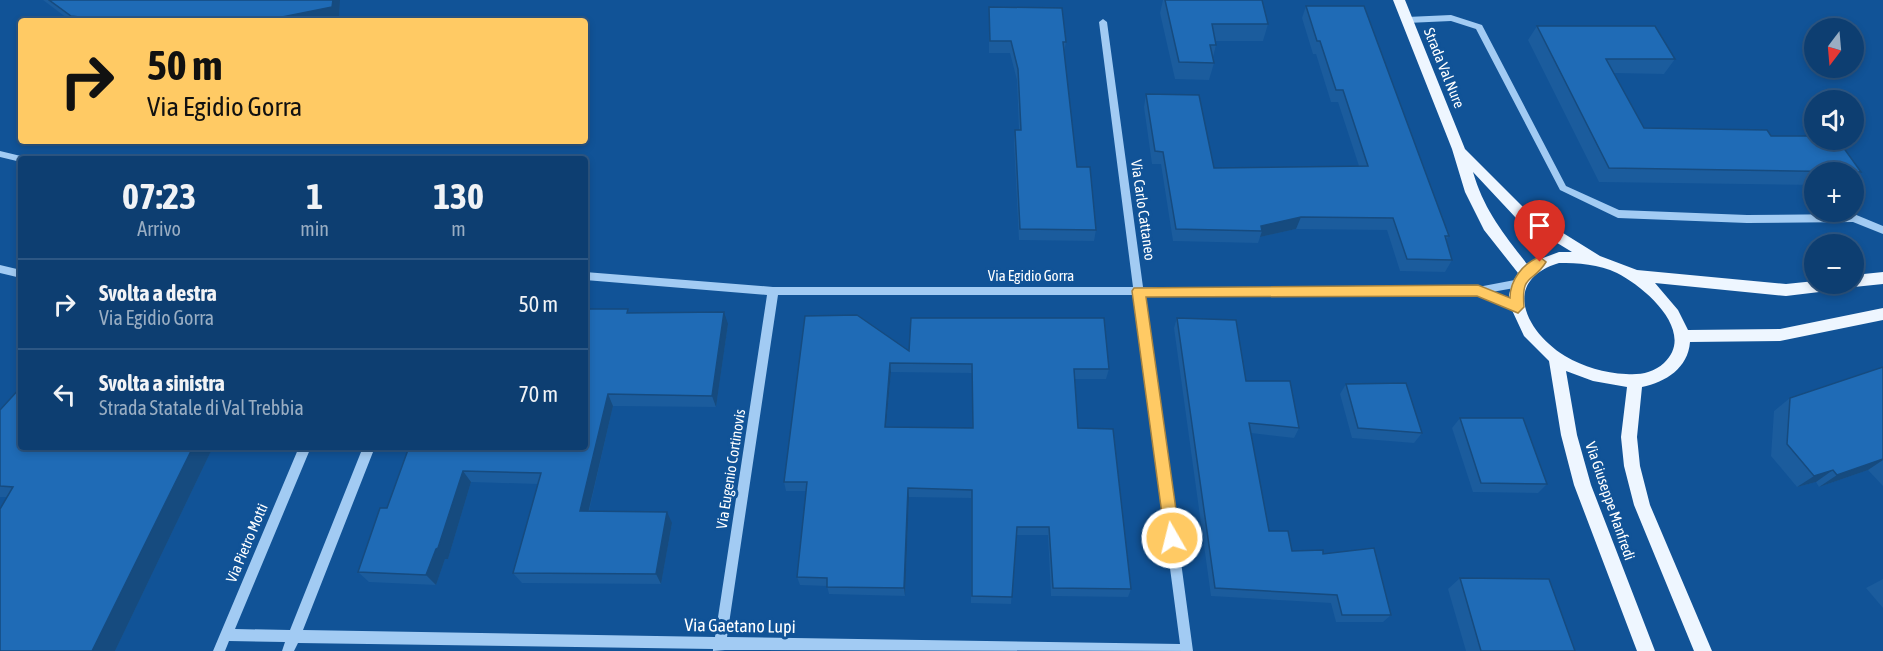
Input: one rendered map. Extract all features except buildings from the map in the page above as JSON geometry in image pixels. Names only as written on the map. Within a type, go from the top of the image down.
[{"type":"main road","name":"Strada Val Nure","points":[[1399,0],[1459,149],[1472,192],[1489,226],[1523,277]]},
{"type":"main road","points":[[1459,149],[1521,214],[1555,236],[1636,276],[1659,294],[1675,315],[1682,336],[1681,353],[1671,367],[1656,377],[1635,381],[1608,380],[1581,371],[1556,358],[1524,325],[1518,307],[1517,294],[1523,277],[1540,262],[1559,257],[1581,257],[1605,262]]},
{"type":"main road","points":[[1636,276],[1786,290],[1804,288]]},
{"type":"main road","points":[[1864,280],[1883,278]]},
{"type":"main road","points":[[1682,336],[1780,335],[1883,314]]},
{"type":"main road","name":"Via Giuseppe Manfredi","points":[[1556,358],[1566,424],[1575,462],[1591,511],[1646,651]]},
{"type":"main road","name":"Via Giuseppe Manfredi","points":[[1635,381],[1629,437],[1642,505],[1703,651]]},
{"type":"street","points":[[1407,20],[1451,18],[1479,27],[1563,188],[1618,214],[1747,219],[1854,218],[1883,230]]},
{"type":"street","name":"Via Carlo Cattaneo","points":[[1103,22],[1187,651]]},
{"type":"street","points":[[0,154],[18,158]]},
{"type":"street","points":[[0,269],[18,273]]},
{"type":"street","name":"Via Egidio Gorra","points":[[588,276],[773,291],[1478,291],[1523,277]]},
{"type":"street","name":"Via Eugenio Cortinovis","points":[[719,647],[773,291]]},
{"type":"street","name":"Via Egidio Gorra","points":[[1478,291],[1518,307]]},
{"type":"street","name":"Via Pietro Motti","points":[[219,651],[304,450]]},
{"type":"street","points":[[288,651],[368,450]]},
{"type":"street","name":"Via Gaetano Lupi","points":[[225,635],[719,647],[1187,651]]},
{"type":"route","points":[[1172,538],[1139,291],[1478,291],[1518,307],[1517,294],[1520,282],[1526,272],[1540,262]]}]
